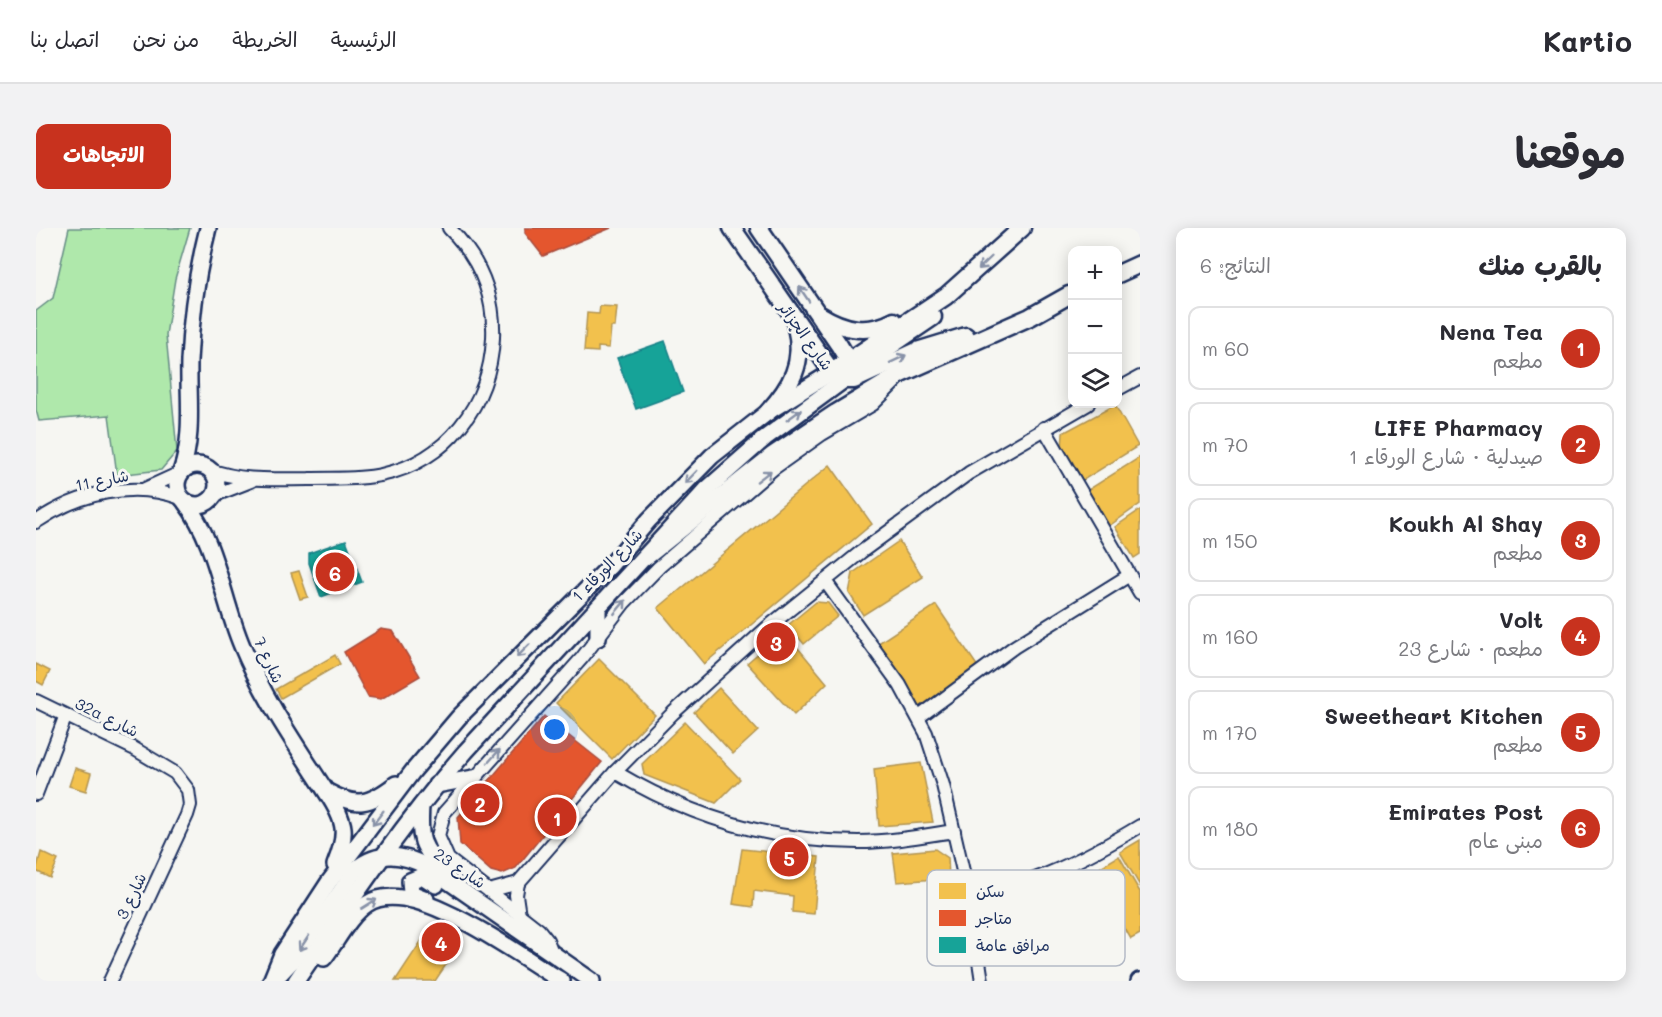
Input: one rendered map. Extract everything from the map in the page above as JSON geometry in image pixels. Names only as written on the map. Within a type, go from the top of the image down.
[{"type":"main road","name":"شارع الجزائر","points":[[732,228],[795,323],[838,376],[848,370],[848,360],[759,228]]},
{"type":"main road","points":[[848,360],[946,296],[1022,228]]},
{"type":"main road","points":[[1122,272],[1140,264]]},
{"type":"main road","points":[[817,313],[841,327],[871,330],[946,296]]},
{"type":"main road","points":[[866,375],[861,370],[862,366],[933,317],[946,296]]},
{"type":"main road","points":[[646,557],[787,446],[901,374],[985,338],[1068,296]]},
{"type":"main road","name":"شارع الورقاء 1","points":[[838,376],[866,375],[917,351],[988,329],[1068,296]]},
{"type":"main road","points":[[768,412],[785,393],[795,375],[799,354],[795,323]]},
{"type":"street","points":[[208,228],[198,274],[191,329],[189,385],[191,435],[177,489],[183,500],[201,505],[214,496],[258,480]]},
{"type":"street","points":[[180,473],[194,465],[258,480],[357,478],[384,475],[409,466],[432,453],[466,420],[479,399],[490,367],[493,333],[492,310],[480,269],[449,228]]},
{"type":"street","points":[[554,957],[543,935],[448,858],[438,836],[444,813],[598,638],[628,598],[685,543],[790,456],[879,399],[901,374]]},
{"type":"street","name":"شارع الورقاء 1","points":[[272,981],[282,954],[330,882],[413,771],[482,692],[610,566],[695,473],[730,440],[768,412],[838,376]]},
{"type":"street","name":"شارع الورقاء 1","points":[[296,981],[383,856],[436,785],[700,498],[750,451],[838,376]]},
{"type":"street","points":[[1122,387],[1140,377]]},
{"type":"street","points":[[489,891],[518,883],[615,772],[712,676],[825,581],[934,496],[1081,408]]},
{"type":"street","points":[[1044,428],[1128,576],[1140,593]]},
{"type":"street","points":[[191,435],[217,484],[214,496]]},
{"type":"street","name":"شارع 11","points":[[36,522],[80,500],[107,492],[144,489],[180,473]]},
{"type":"street","name":"شارع 11","points":[[144,489],[183,500]]},
{"type":"street","name":"شارع 7","points":[[206,534],[214,496]]},
{"type":"street","name":"شارع 7","points":[[183,500],[206,534],[221,589],[250,665],[285,729],[339,812],[344,832],[341,851],[330,882]]},
{"type":"street","points":[[919,717],[1014,647],[1128,576]]},
{"type":"street","points":[[825,581],[900,684],[919,717],[938,766],[963,870]]},
{"type":"street","points":[[598,609],[598,638]]},
{"type":"street","name":"32a شارع","points":[[36,701],[133,748],[161,766]]},
{"type":"street","points":[[36,794],[66,715]]},
{"type":"street","name":"شارع 3","points":[[110,981],[190,805],[188,790],[179,776],[161,766]]},
{"type":"street","points":[[326,791],[349,801],[370,801],[413,771]]},
{"type":"street","points":[[615,772],[670,802],[705,816],[779,835],[860,842],[954,831]]},
{"type":"street","points":[[436,785],[474,778]]},
{"type":"street","points":[[421,806],[419,828],[424,847],[465,893]]},
{"type":"street","points":[[1055,870],[1140,826]]},
{"type":"street","name":"شارع 23","points":[[383,856],[395,855],[420,863],[592,981]]},
{"type":"street","points":[[272,981],[293,960],[350,876],[363,863],[383,856]]},
{"type":"street","points":[[470,924],[451,908],[414,895],[410,890],[410,880],[415,876],[425,877],[468,906],[524,936]]},
{"type":"street","points":[[518,883],[516,900],[519,915]]},
{"type":"street","points":[[305,981],[357,914],[374,900],[388,897],[402,898],[440,909],[470,924],[562,981]]},
{"type":"street","points":[[980,966],[982,981]]},
{"type":"green space","points":[[69,228],[190,228],[175,279],[166,335],[177,451],[161,470],[117,475],[109,415],[39,421],[36,410],[36,311],[53,298]]},
{"type":"building: سكن","points":[[600,306],[617,307],[615,327],[611,327],[609,348],[598,347],[598,352],[584,351],[587,313],[599,314]]},
{"type":"building: سكن","points":[[1109,408],[1117,408],[1138,446],[1080,482],[1062,450],[1063,433]]},
{"type":"building: سكن","points":[[1140,457],[1140,504],[1109,526],[1088,490]]},
{"type":"building: سكن","points":[[830,465],[872,524],[704,664],[658,608]]},
{"type":"building: سكن","points":[[1140,510],[1140,554],[1134,558],[1115,527]]},
{"type":"building: سكن","points":[[899,541],[923,577],[863,615],[849,593],[853,573]]},
{"type":"building: سكن","points":[[299,571],[308,597],[300,599],[291,573]]},
{"type":"building: سكن","points":[[816,602],[828,603],[838,616],[804,644],[788,625]]},
{"type":"building: سكن","points":[[936,605],[978,667],[918,708],[877,644]]},
{"type":"building: سكن","points":[[784,631],[827,683],[794,715],[747,663]]},
{"type":"building: سكن","points":[[335,655],[340,664],[281,698],[276,689]]},
{"type":"building: سكن","points":[[599,659],[655,715],[612,759],[556,703]]},
{"type":"building: سكن","points":[[36,664],[50,671],[43,685],[36,681]]},
{"type":"building: سكن","points":[[719,688],[758,731],[733,754],[694,712]]},
{"type":"building: سكن","points":[[685,722],[740,779],[716,803],[644,775],[642,764]]},
{"type":"building: سكن","points":[[921,763],[933,822],[879,826],[874,769]]},
{"type":"building: سكن","points":[[75,768],[91,773],[86,791],[69,786]]},
{"type":"building: سكن","points":[[1140,840],[1140,886],[1120,852]]},
{"type":"building: سكن","points":[[742,849],[819,857],[814,914],[792,912],[793,896],[754,891],[753,907],[733,904]]},
{"type":"building: سكن","points":[[935,849],[948,858],[949,870],[927,870],[927,880],[897,882],[893,853]]},
{"type":"building: سكن","points":[[41,852],[58,860],[50,878],[36,871]]},
{"type":"building: سكن","points":[[1119,856],[1140,892],[1140,934],[1131,939],[1125,929],[1125,870],[1095,870]]},
{"type":"building: سكن","points":[[430,928],[458,947],[435,981],[395,981]]},
{"type":"building: متاجر","points":[[525,228],[611,228],[543,256],[525,233]]},
{"type":"building: متاجر","points":[[381,629],[393,631],[420,676],[381,699],[368,697],[344,652]]},
{"type":"building: متاجر","points":[[544,716],[602,762],[516,868],[502,874],[491,871],[460,844],[458,817]]},
{"type":"building: مرافق عامة","points":[[665,341],[683,392],[636,409],[617,358]]},
{"type":"building: مرافق عامة","points":[[346,540],[362,582],[321,597],[309,563],[309,553]]},
{"type":"place","name":"Emirates Post","points":[[335,572]]},
{"type":"place","name":"Koukh Al Shay","points":[[776,642]]},
{"type":"place","name":"LIFE Pharmacy","points":[[480,803]]},
{"type":"place","name":"Nena Tea","points":[[557,817]]},
{"type":"place","name":"Sweetheart Kitchen","points":[[789,857]]},
{"type":"place","name":"Volt","points":[[441,942]]}]
